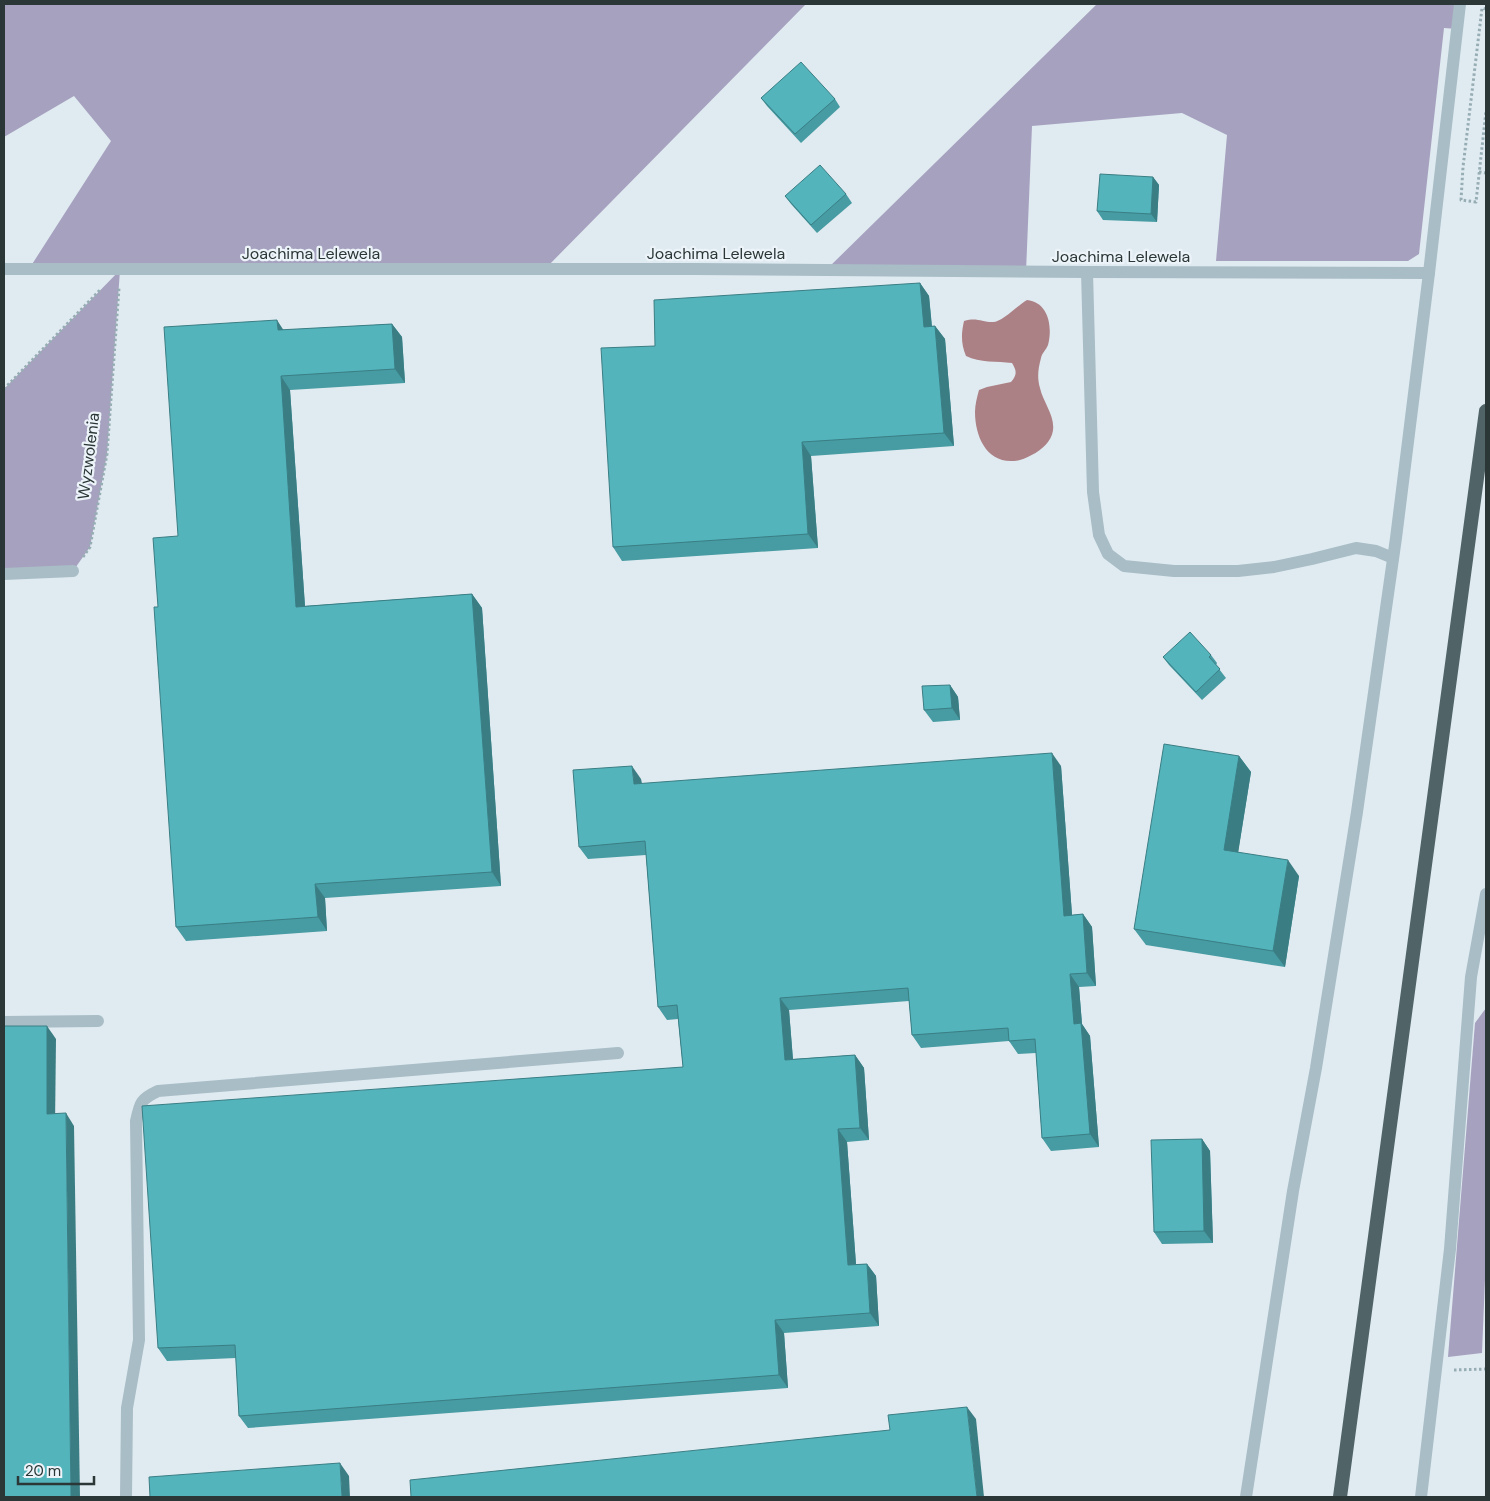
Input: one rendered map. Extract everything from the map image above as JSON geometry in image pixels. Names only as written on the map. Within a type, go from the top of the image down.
[{"type":"highway","points":[[1340,1497],[1486,411]]},
{"type":"street","points":[[1246,1497],[1293,1190],[1316,1068],[1357,812],[1393,558],[1429,273],[1460,4]]},
{"type":"street","name":"Joachima Lelewela","points":[[4,269],[694,269],[1429,273]]},
{"type":"street","points":[[1087,272],[1093,492],[1099,536],[1108,554],[1124,566],[1174,571],[1238,571],[1274,567],[1356,548],[1376,551],[1393,558]]},
{"type":"street","points":[[4,574],[73,571]]},
{"type":"street","points":[[1421,1497],[1450,1249],[1471,977],[1486,894]]},
{"type":"street","points":[[4,1022],[98,1021]]},
{"type":"street","points":[[126,1497],[126,1408],[138,1340],[136,1120],[139,1108],[145,1097],[158,1091],[618,1053]]},
{"type":"path","points":[[1486,9],[1482,8],[1463,167],[1461,200],[1476,202],[1486,111]]},
{"type":"path","points":[[1479,172],[1486,173]]},
{"type":"path","points":[[4,388],[120,270]]},
{"type":"path","name":"Wyzwolenia","points":[[73,571],[90,547],[107,454],[120,270]]},
{"type":"path","points":[[1435,1371],[1486,1368]]},
{"type":"shaded area","points":[[4,4],[806,4],[544,270],[120,270],[29,269],[111,141],[74,96],[4,137]]},
{"type":"shaded area","points":[[1097,4],[1460,4],[1457,29],[1444,28],[1419,254],[1408,261],[1216,261],[1227,135],[1182,113],[1032,126],[1026,272],[826,270]]},
{"type":"shaded area","points":[[120,270],[107,454],[90,547],[73,571],[4,574],[4,389]]},
{"type":"shaded area","points":[[1027,300],[1040,305],[1049,323],[1048,345],[1042,356],[1038,377],[1042,395],[1053,421],[1053,428],[1048,442],[1039,450],[1024,459],[1009,461],[992,455],[986,449],[978,432],[975,409],[979,390],[1011,382],[1016,373],[1015,368],[1012,363],[983,361],[966,356],[962,343],[962,330],[964,321],[972,319],[989,322],[997,321]]},
{"type":"shaded area","points":[[1486,1008],[1486,1255],[1482,1353],[1448,1357],[1475,1023]]},
{"type":"building","points":[[801,62],[835,99],[795,134],[761,98]]},
{"type":"building","points":[[820,165],[846,194],[811,225],[785,196]]},
{"type":"building","points":[[1100,174],[1153,177],[1151,214],[1097,211]]},
{"type":"building","points":[[920,283],[924,327],[935,326],[944,433],[802,442],[808,534],[613,547],[601,348],[655,346],[654,300]]},
{"type":"building","points":[[277,320],[278,330],[392,324],[395,369],[281,376],[296,607],[472,594],[492,872],[315,884],[318,917],[176,927],[154,607],[158,607],[153,538],[178,536],[164,327]]},
{"type":"building","points":[[1190,632],[1211,655],[1209,657],[1220,669],[1196,692],[1163,657]]},
{"type":"building","points":[[950,685],[952,708],[924,710],[922,686]]},
{"type":"building","points":[[1164,744],[1239,756],[1224,850],[1288,860],[1273,951],[1134,929]]},
{"type":"building","points":[[1052,753],[1064,916],[1083,914],[1087,973],[1070,974],[1074,1024],[1081,1023],[1090,1134],[1042,1138],[1035,1039],[1009,1041],[1008,1028],[912,1035],[908,988],[780,998],[785,1060],[855,1055],[860,1128],[838,1129],[848,1265],[867,1264],[870,1313],[775,1320],[779,1375],[239,1416],[235,1345],[158,1348],[142,1106],[683,1067],[677,1005],[658,1007],[645,841],[579,847],[573,770],[632,766],[634,784]]},
{"type":"building","points":[[4,1026],[47,1026],[47,1114],[66,1113],[71,1497],[4,1497]]},
{"type":"building","points":[[1202,1139],[1204,1231],[1154,1232],[1151,1140]]},
{"type":"building","points":[[967,1407],[977,1497],[411,1497],[410,1480],[890,1430],[888,1415]]},
{"type":"building","points":[[340,1463],[342,1497],[150,1497],[149,1477]]}]
